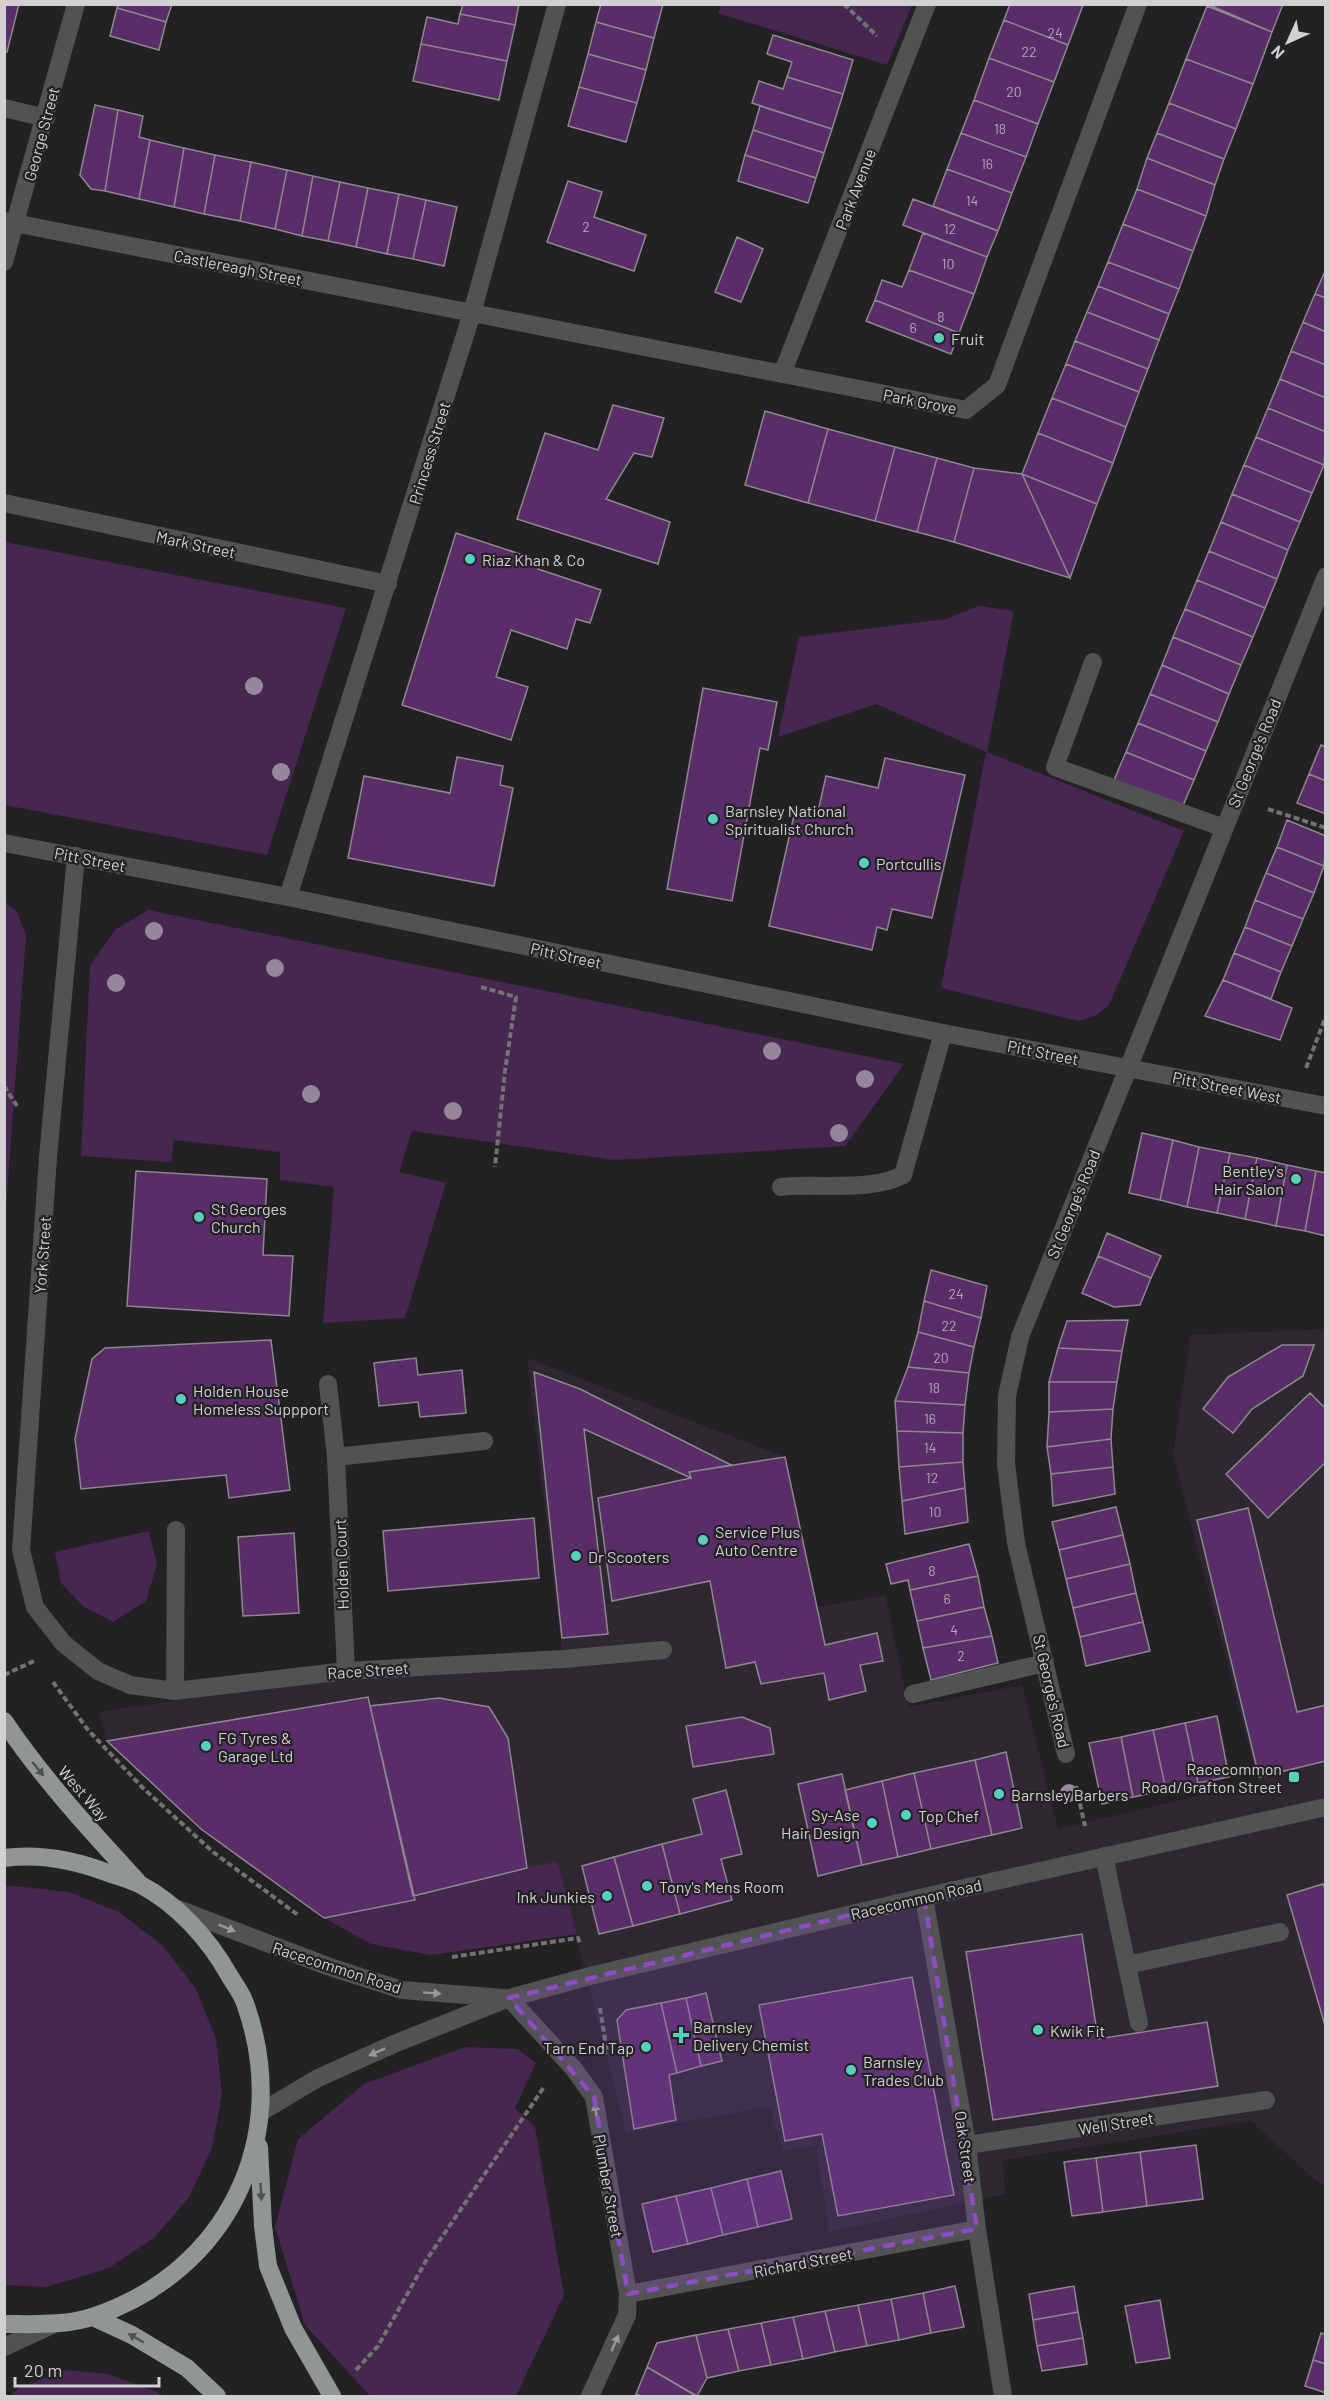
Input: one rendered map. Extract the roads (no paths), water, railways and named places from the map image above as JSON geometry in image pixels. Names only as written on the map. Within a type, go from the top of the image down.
[{"type":"highway","name":"West Way","points":[[4,1721],[29,1758],[71,1809],[141,1885]]},
{"type":"highway","points":[[4,1858],[20,1856],[82,1863],[141,1885],[172,1907],[215,1951],[246,2005],[261,2067],[261,2112],[258,2134],[244,2181],[220,2226],[185,2265],[142,2296],[93,2317],[52,2325],[4,2324]]},
{"type":"highway","points":[[258,2134],[262,2226],[268,2266],[293,2328],[332,2397]]},
{"type":"highway","points":[[93,2317],[132,2335],[186,2368],[217,2397]]},
{"type":"street","name":"George Street","points":[[4,262],[10,222],[46,118],[76,4]]},
{"type":"street","name":"Princess Street","points":[[288,897],[472,312],[557,4]]},
{"type":"street","name":"Park Avenue","points":[[782,374],[927,4]]},
{"type":"street","name":"Park Grove","points":[[472,312],[966,410],[998,385],[1138,4]]},
{"type":"street","points":[[4,108],[46,118]]},
{"type":"street","name":"Castlereagh Street","points":[[10,222],[472,312]]},
{"type":"street","name":"Mark Street","points":[[4,503],[388,584]]},
{"type":"street","name":"St George's Road","points":[[1066,1754],[1015,1532],[1006,1464],[1007,1396],[1020,1337],[1326,576]]},
{"type":"street","points":[[1093,662],[1055,767],[1224,828]]},
{"type":"street","name":"Pitt Street","points":[[4,843],[288,897],[943,1033],[1128,1067]]},
{"type":"street","name":"York Street","points":[[63,1644],[35,1607],[21,1550],[48,1157],[76,856]]},
{"type":"street","points":[[781,1187],[877,1183],[893,1180],[903,1175],[943,1033]]},
{"type":"street","name":"Pitt Street West","points":[[1128,1067],[1326,1106]]},
{"type":"street","name":"Holden Court","points":[[328,1384],[336,1457],[346,1671]]},
{"type":"street","points":[[336,1457],[484,1441]]},
{"type":"street","points":[[175,1691],[176,1530]]},
{"type":"street","name":"Race Street","points":[[63,1644],[98,1671],[130,1685],[175,1691],[346,1671],[563,1659],[663,1650]]},
{"type":"street","points":[[913,1694],[1045,1664]]},
{"type":"street","name":"Racecommon Road","points":[[261,2112],[318,2078],[394,2044],[509,1998],[590,1976],[924,1897],[1326,1807]]},
{"type":"street","points":[[1098,1857],[1127,1965],[1139,2023]]},
{"type":"street","name":"Oak Street","points":[[924,1897],[967,2145],[977,2229],[1004,2397]]},
{"type":"street","name":"Racecommon Road","points":[[172,1907],[320,1964],[402,1990],[509,1998]]},
{"type":"street","points":[[1127,1965],[1280,1932]]},
{"type":"street","name":"Plumber Street","points":[[509,1998],[574,2069],[594,2097],[628,2294],[627,2315],[590,2397]]},
{"type":"street","name":"Well Street","points":[[967,2145],[1266,2100]]},
{"type":"street","name":"Richard Street","points":[[628,2294],[977,2229]]},
{"type":"street","points":[[4,2347],[52,2325]]},
{"type":"place","name":"Fruit","points":[[939,338]]},
{"type":"place","name":"Riaz Khan & Co","points":[[470,559]]},
{"type":"place","name":"Barnsley National Spiritualist Church","points":[[713,819]]},
{"type":"place","name":"Portcullis","points":[[864,863]]},
{"type":"place","name":"Bentley's Hair Salon","points":[[1296,1179]]},
{"type":"place","name":"St Georges Church","points":[[199,1217]]},
{"type":"place","name":"Holden House Homeless Suppport","points":[[181,1399]]},
{"type":"place","name":"Service Plus Auto Centre","points":[[703,1540]]},
{"type":"place","name":"Dr Scooters","points":[[576,1556]]},
{"type":"place","name":"FG Tyres & Garage Ltd","points":[[206,1746]]},
{"type":"place","name":"Racecommon Road/Grafton Street","points":[[1294,1777]]},
{"type":"place","name":"Barnsley Barbers","points":[[999,1794]]},
{"type":"place","name":"Top Chef","points":[[906,1815]]},
{"type":"place","name":"Sy-Ase Hair Design","points":[[872,1823]]},
{"type":"place","name":"Tony's Mens Room","points":[[647,1886]]},
{"type":"place","name":"Ink Junkies","points":[[607,1896]]},
{"type":"place","name":"Kwik Fit","points":[[1038,2030]]},
{"type":"place","name":"Barnsley Delivery Chemist","points":[[681,2035]]},
{"type":"place","name":"Tarn End Tap","points":[[646,2047]]},
{"type":"place","name":"Barnsley Trades Club","points":[[851,2070]]}]
